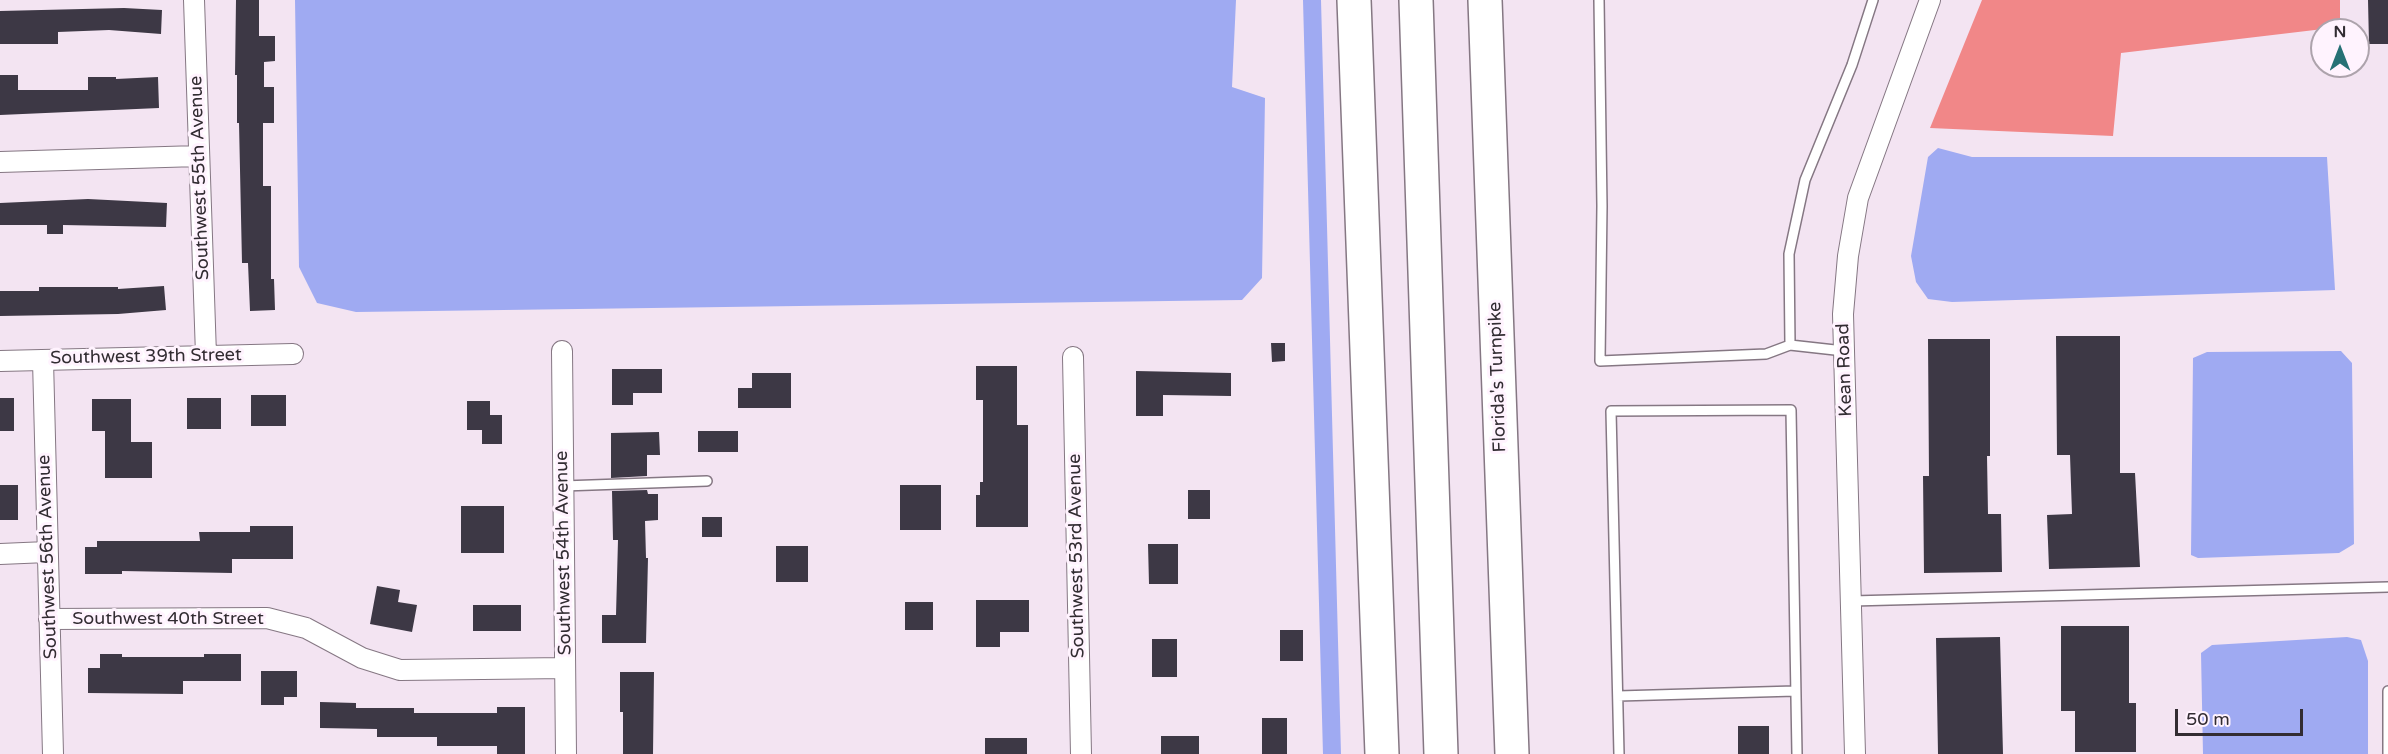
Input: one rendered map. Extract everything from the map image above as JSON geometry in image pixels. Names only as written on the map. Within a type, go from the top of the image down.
[{"type":"highway","points":[[1354,0],[1382,754]]},
{"type":"highway","points":[[1416,0],[1441,754]]},
{"type":"highway","name":"Florida's Turnpike","points":[[1485,0],[1512,754]]},
{"type":"street","name":"Southwest 55th Avenue","points":[[194,0],[206,356]]},
{"type":"street","name":"Kean Road","points":[[1855,754],[1844,351],[1848,256],[1857,198],[1930,0]]},
{"type":"street","points":[[0,162],[198,156]]},
{"type":"street","name":"Southwest 54th Avenue","points":[[562,351],[567,754]]},
{"type":"street","name":"Southwest 39th Street","points":[[0,361],[293,354]]},
{"type":"street","name":"Southwest 53rd Avenue","points":[[1073,357],[1081,754]]},
{"type":"street","name":"Southwest 56th Avenue","points":[[43,360],[53,754]]},
{"type":"street","points":[[0,554],[47,552]]},
{"type":"street","name":"Southwest 40th Street","points":[[49,619],[267,618],[306,628],[362,658],[400,670],[565,668]]},
{"type":"lane","points":[[1599,0],[1602,206],[1600,361],[1767,354],[1790,345],[1844,351]]},
{"type":"lane","points":[[1790,345],[1789,254],[1805,180],[1852,65],[1873,0]]},
{"type":"lane","points":[[1618,754],[1611,411],[1791,410],[1797,754]]},
{"type":"lane","points":[[562,486],[708,481]]},
{"type":"lane","points":[[1852,601],[2388,587]]},
{"type":"lane","points":[[1618,696],[1795,691]]},
{"type":"lane","points":[[2388,691],[2388,754]]},
{"type":"shaded area","points":[[1982,0],[2340,0],[2340,18],[2310,18],[2310,31],[2121,53],[2113,136],[1930,128]]},
{"type":"water","points":[[295,0],[1236,0],[1232,87],[1265,98],[1262,278],[1242,300],[356,312],[317,303],[299,267]]},
{"type":"water","points":[[1938,148],[1972,157],[2327,157],[2335,290],[1952,302],[1928,299],[1916,282],[1911,256],[1928,157]]},
{"type":"water","points":[[2341,351],[2352,363],[2354,544],[2339,553],[2198,558],[2191,555],[2193,358],[2207,352]]},
{"type":"water","points":[[2347,637],[2361,640],[2368,661],[2368,754],[2203,754],[2201,653],[2212,645]]},
{"type":"building","points":[[236,0],[259,0],[259,36],[275,36],[275,61],[264,62],[264,87],[274,87],[274,123],[263,123],[263,186],[271,186],[271,279],[274,279],[275,310],[250,311],[248,263],[242,263],[239,123],[237,123],[237,75],[235,75]]},
{"type":"building","points":[[2368,0],[2388,0],[2388,44],[2370,44]]},
{"type":"building","points":[[124,8],[162,10],[161,34],[109,30],[58,32],[58,44],[0,44],[0,11]]},
{"type":"building","points":[[0,75],[18,75],[18,90],[88,90],[88,77],[116,77],[116,79],[158,77],[159,108],[0,115]]},
{"type":"building","points":[[88,199],[167,203],[166,227],[63,225],[63,234],[47,234],[47,225],[0,225],[0,203]]},
{"type":"building","points":[[164,286],[166,310],[118,314],[0,316],[0,291],[39,291],[39,287],[118,287],[118,289]]},
{"type":"building","points":[[2056,336],[2120,336],[2120,473],[2135,473],[2140,567],[2049,569],[2047,515],[2072,514],[2070,455],[2057,455]]},
{"type":"building","points":[[1928,339],[1990,339],[1988,514],[2001,514],[2002,572],[1924,573],[1923,476],[1929,476]]},
{"type":"building","points":[[1271,343],[1285,343],[1285,361],[1272,362]]},
{"type":"building","points":[[976,366],[1017,366],[1017,425],[1028,425],[1028,527],[976,527],[976,495],[980,495],[980,482],[983,482],[983,400],[976,400]]},
{"type":"building","points":[[612,369],[662,369],[662,393],[633,393],[633,405],[612,405]]},
{"type":"building","points":[[1136,371],[1231,373],[1231,396],[1163,395],[1163,416],[1136,416]]},
{"type":"building","points":[[752,373],[791,373],[791,408],[738,408],[738,388],[752,388]]},
{"type":"building","points":[[251,395],[286,395],[286,426],[251,426]]},
{"type":"building","points":[[0,398],[14,398],[14,431],[0,431]]},
{"type":"building","points":[[187,398],[221,398],[221,429],[187,429]]},
{"type":"building","points":[[92,399],[131,399],[131,442],[152,442],[152,478],[105,478],[105,431],[92,431]]},
{"type":"building","points":[[467,401],[490,401],[490,415],[502,415],[502,444],[482,444],[482,430],[467,430]]},
{"type":"building","points":[[698,431],[738,431],[738,452],[698,452]]},
{"type":"building","points":[[659,432],[660,455],[647,455],[647,476],[611,478],[611,433]]},
{"type":"building","points":[[0,485],[18,485],[18,520],[0,520]]},
{"type":"building","points":[[900,485],[941,485],[941,530],[900,530]]},
{"type":"building","points":[[647,490],[648,494],[658,494],[658,520],[645,521],[646,558],[648,558],[646,643],[602,643],[602,615],[616,615],[618,540],[613,540],[612,491]]},
{"type":"building","points":[[1188,490],[1210,490],[1210,519],[1188,519]]},
{"type":"building","points":[[461,506],[504,506],[504,553],[461,553]]},
{"type":"building","points":[[702,517],[722,517],[722,537],[702,537]]},
{"type":"building","points":[[250,526],[293,526],[293,559],[232,559],[232,573],[122,571],[122,574],[85,574],[85,547],[97,547],[97,541],[200,541],[199,532],[250,532]]},
{"type":"building","points":[[1148,544],[1178,544],[1178,584],[1149,584]]},
{"type":"building","points":[[776,546],[808,546],[808,582],[776,582]]},
{"type":"building","points":[[377,586],[400,590],[398,602],[417,605],[412,632],[370,624]]},
{"type":"building","points":[[976,600],[1029,600],[1029,632],[1000,632],[1000,647],[976,647]]},
{"type":"building","points":[[905,602],[933,602],[933,630],[905,630]]},
{"type":"building","points":[[473,605],[521,605],[521,631],[473,631]]},
{"type":"building","points":[[2061,626],[2129,626],[2129,703],[2136,703],[2136,752],[2075,752],[2075,711],[2061,711]]},
{"type":"building","points":[[1280,630],[1303,630],[1303,661],[1280,661]]},
{"type":"building","points":[[2000,637],[2003,754],[1938,754],[1936,638]]},
{"type":"building","points":[[1152,639],[1177,639],[1177,677],[1152,677]]},
{"type":"building","points":[[100,654],[122,654],[122,657],[204,657],[204,654],[241,654],[241,681],[183,681],[183,694],[88,693],[88,668],[100,668]]},
{"type":"building","points":[[261,671],[297,671],[297,697],[284,697],[284,705],[261,705]]},
{"type":"building","points":[[620,672],[654,672],[653,754],[623,754]]},
{"type":"building","points":[[320,702],[356,703],[356,708],[414,708],[414,713],[497,713],[497,707],[525,707],[525,754],[497,754],[497,746],[437,746],[437,737],[377,737],[377,729],[320,728]]},
{"type":"building","points":[[1262,718],[1287,718],[1287,754],[1262,754]]},
{"type":"building","points":[[1738,726],[1769,726],[1769,754],[1738,754]]},
{"type":"building","points":[[1161,736],[1199,736],[1199,754],[1161,754]]},
{"type":"building","points":[[985,738],[1027,738],[1027,754],[985,754]]},
{"type":"waterway","points":[[1312,0],[1332,754]]}]
